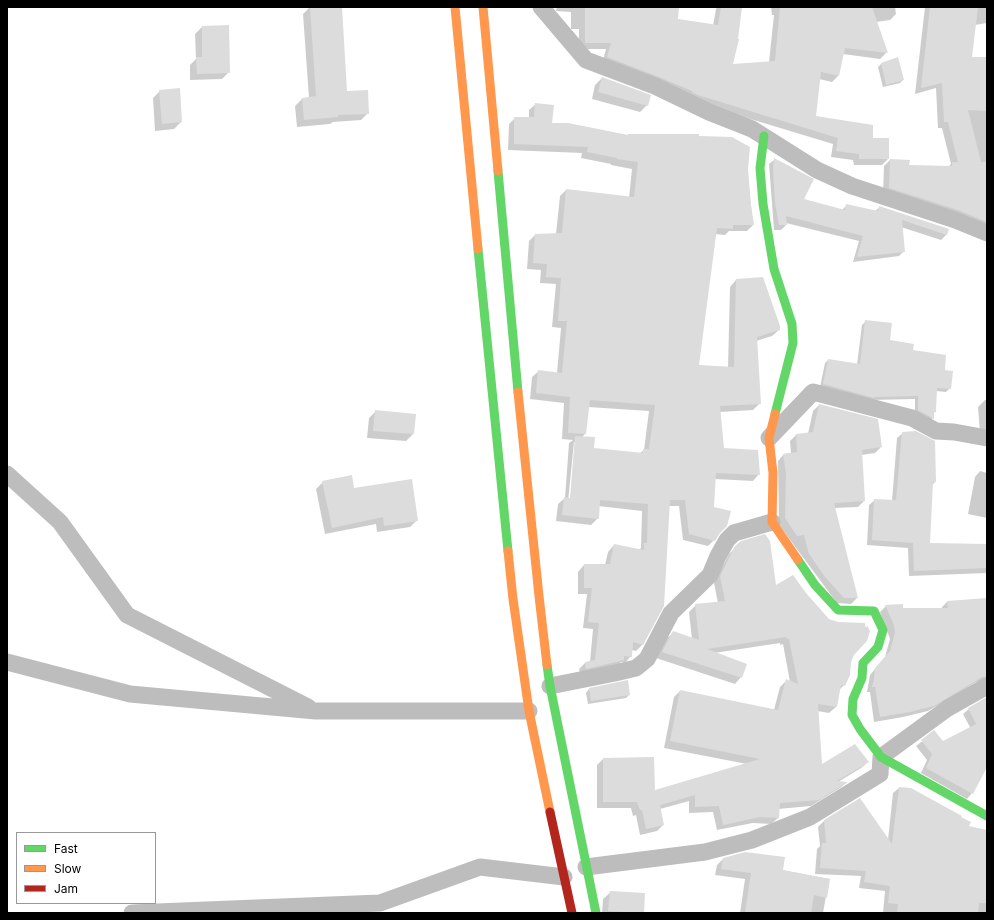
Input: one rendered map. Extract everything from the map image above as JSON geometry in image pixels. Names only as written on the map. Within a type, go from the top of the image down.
[{"type":"main road","points":[[455,7],[512,583],[529,710],[572,913]]},
{"type":"main road","points":[[483,7],[516,369],[539,596],[550,686],[596,913]]},
{"type":"main road","points":[[764,136],[760,168],[763,204],[774,269],[792,324],[792,343],[768,438],[773,473],[772,522],[815,585],[838,610],[874,611],[883,630],[878,648],[863,663],[862,678],[853,699],[852,715],[860,729],[881,757],[987,816]]},
{"type":"street","points":[[541,7],[586,60],[655,86],[709,112],[752,129],[817,170],[852,186],[955,220],[987,233]]},
{"type":"street","points":[[768,438],[813,392],[912,418],[936,431],[954,432],[987,438]]},
{"type":"street","points":[[7,474],[60,522],[127,615],[316,711]]},
{"type":"street","points":[[550,686],[636,668],[646,659],[671,613],[710,575],[727,540],[734,533],[772,522]]},
{"type":"street","points":[[7,662],[130,694],[316,711],[529,710]]},
{"type":"street","points":[[586,867],[706,852],[752,840],[810,818],[880,774],[881,757],[948,708],[987,686]]},
{"type":"street","points":[[132,913],[380,903],[480,867],[564,878]]},
{"type":"building","points":[[310,7],[342,7],[347,91],[368,90],[369,114],[338,115],[338,117],[304,120],[302,98],[316,96]]},
{"type":"building","points":[[585,7],[679,7],[678,19],[718,25],[721,7],[742,7],[739,39],[733,64],[775,61],[780,7],[872,7],[888,53],[845,48],[839,76],[821,72],[816,116],[873,125],[873,138],[889,138],[889,159],[859,159],[859,154],[836,151],[838,138],[698,95],[659,77],[607,57],[611,43],[585,43]]},
{"type":"building","points":[[930,7],[978,7],[972,57],[987,57],[987,111],[968,110],[981,162],[987,162],[987,222],[958,210],[889,188],[890,159],[910,160],[909,165],[952,166],[952,162],[958,162],[948,122],[944,122],[942,83],[921,88]]},
{"type":"building","points":[[229,25],[230,73],[197,74],[196,57],[202,57],[202,26]]},
{"type":"building","points":[[898,57],[904,80],[886,85],[881,63]]},
{"type":"building","points":[[602,77],[651,95],[648,106],[598,92]]},
{"type":"building","points":[[180,88],[182,122],[162,124],[159,90]]},
{"type":"building","points":[[535,103],[554,105],[552,123],[568,123],[628,135],[699,134],[699,136],[732,137],[750,147],[748,169],[754,225],[733,225],[733,229],[717,228],[699,365],[734,367],[736,279],[763,277],[780,326],[780,330],[757,337],[761,404],[720,406],[724,448],[758,450],[760,475],[716,473],[714,507],[731,511],[727,526],[715,541],[689,534],[685,500],[670,500],[664,606],[643,645],[633,642],[632,657],[624,656],[624,660],[586,669],[585,662],[595,660],[599,623],[588,622],[592,588],[584,588],[584,564],[610,564],[614,544],[644,550],[644,543],[647,543],[648,504],[600,500],[599,519],[562,515],[564,497],[570,498],[575,436],[595,437],[594,448],[643,453],[643,449],[649,449],[655,405],[590,400],[586,434],[568,433],[570,397],[536,393],[538,370],[562,373],[567,321],[558,321],[561,278],[546,277],[547,264],[533,263],[535,234],[562,233],[566,189],[634,197],[638,162],[587,152],[588,147],[514,144],[514,117],[534,117]]},
{"type":"building","points":[[774,158],[814,179],[804,199],[845,210],[846,204],[878,211],[879,206],[949,229],[947,235],[902,220],[905,252],[857,257],[863,236],[786,216],[787,225],[779,225],[775,202],[773,168]]},
{"type":"building","points":[[865,320],[892,323],[890,340],[914,344],[913,350],[946,355],[945,370],[953,371],[951,389],[937,388],[936,412],[934,412],[934,419],[918,410],[918,396],[874,398],[823,384],[828,359],[860,364]]},
{"type":"building","points":[[819,404],[878,419],[882,447],[862,450],[865,501],[834,503],[858,598],[844,598],[825,577],[809,554],[804,535],[797,536],[785,518],[786,473],[783,454],[797,452],[796,434],[813,432]]},
{"type":"building","points":[[375,410],[416,414],[414,434],[373,431]]},
{"type":"building","points":[[916,431],[935,441],[936,482],[933,482],[930,543],[987,544],[987,568],[914,571],[913,543],[872,540],[874,499],[896,500],[902,432]]},
{"type":"building","points":[[352,475],[354,488],[412,479],[418,521],[384,526],[383,517],[332,528],[322,481]]},
{"type":"building","points":[[765,534],[770,541],[776,585],[793,575],[806,593],[829,619],[838,622],[865,623],[866,630],[867,625],[870,631],[867,641],[854,655],[851,662],[850,675],[845,686],[841,685],[837,707],[818,704],[822,764],[855,744],[869,762],[837,781],[848,782],[819,800],[780,803],[779,818],[760,817],[723,825],[719,806],[695,807],[695,795],[660,805],[664,825],[646,829],[642,810],[640,810],[637,802],[603,802],[603,758],[654,757],[655,790],[760,759],[670,741],[680,690],[778,710],[786,679],[798,684],[789,639],[786,637],[707,649],[747,664],[742,678],[662,652],[673,631],[699,640],[695,604],[725,601],[720,576],[735,546],[741,541]]},
{"type":"building","points":[[987,598],[987,676],[982,677],[934,706],[880,717],[875,687],[872,687],[875,668],[890,651],[895,633],[894,625],[885,605],[903,604],[903,608],[948,608],[947,601]]},
{"type":"building","points":[[628,680],[630,695],[591,701],[589,688]]},
{"type":"building","points":[[987,697],[987,767],[973,794],[926,768],[932,754],[921,740],[934,730],[943,741],[976,724],[968,708]]},
{"type":"building","points":[[899,787],[911,788],[962,816],[961,817],[971,822],[969,826],[987,830],[987,903],[979,903],[978,913],[897,913],[898,904],[888,903],[890,886],[864,882],[866,871],[820,868],[822,843],[826,843],[824,820],[860,798],[892,844]]},
{"type":"building","points":[[745,852],[785,857],[783,870],[830,879],[827,898],[814,895],[811,913],[745,913],[751,873],[721,869],[723,858]]},
{"type":"building","points":[[610,891],[645,893],[644,913],[608,911]]},
{"type":"traffic: fast","points":[[764,136],[760,168],[763,204],[774,269],[792,324],[793,343],[775,414]]},
{"type":"traffic: fast","points":[[498,171],[518,392]]},
{"type":"traffic: fast","points":[[478,249],[508,551]]},
{"type":"traffic: fast","points":[[798,560],[815,585],[838,610],[874,611],[883,630],[878,647],[863,663],[862,678],[853,699],[852,715],[860,729],[881,757],[987,816]]},
{"type":"traffic: fast","points":[[547,665],[596,913]]},
{"type":"traffic: slow","points":[[455,7],[478,249]]},
{"type":"traffic: slow","points":[[483,7],[498,171]]},
{"type":"traffic: slow","points":[[518,392],[547,665]]},
{"type":"traffic: slow","points":[[775,414],[769,438],[773,473],[772,522],[798,560]]},
{"type":"traffic: slow","points":[[508,551],[513,599],[529,711],[550,812]]},
{"type":"traffic: jam","points":[[550,812],[572,913]]}]
